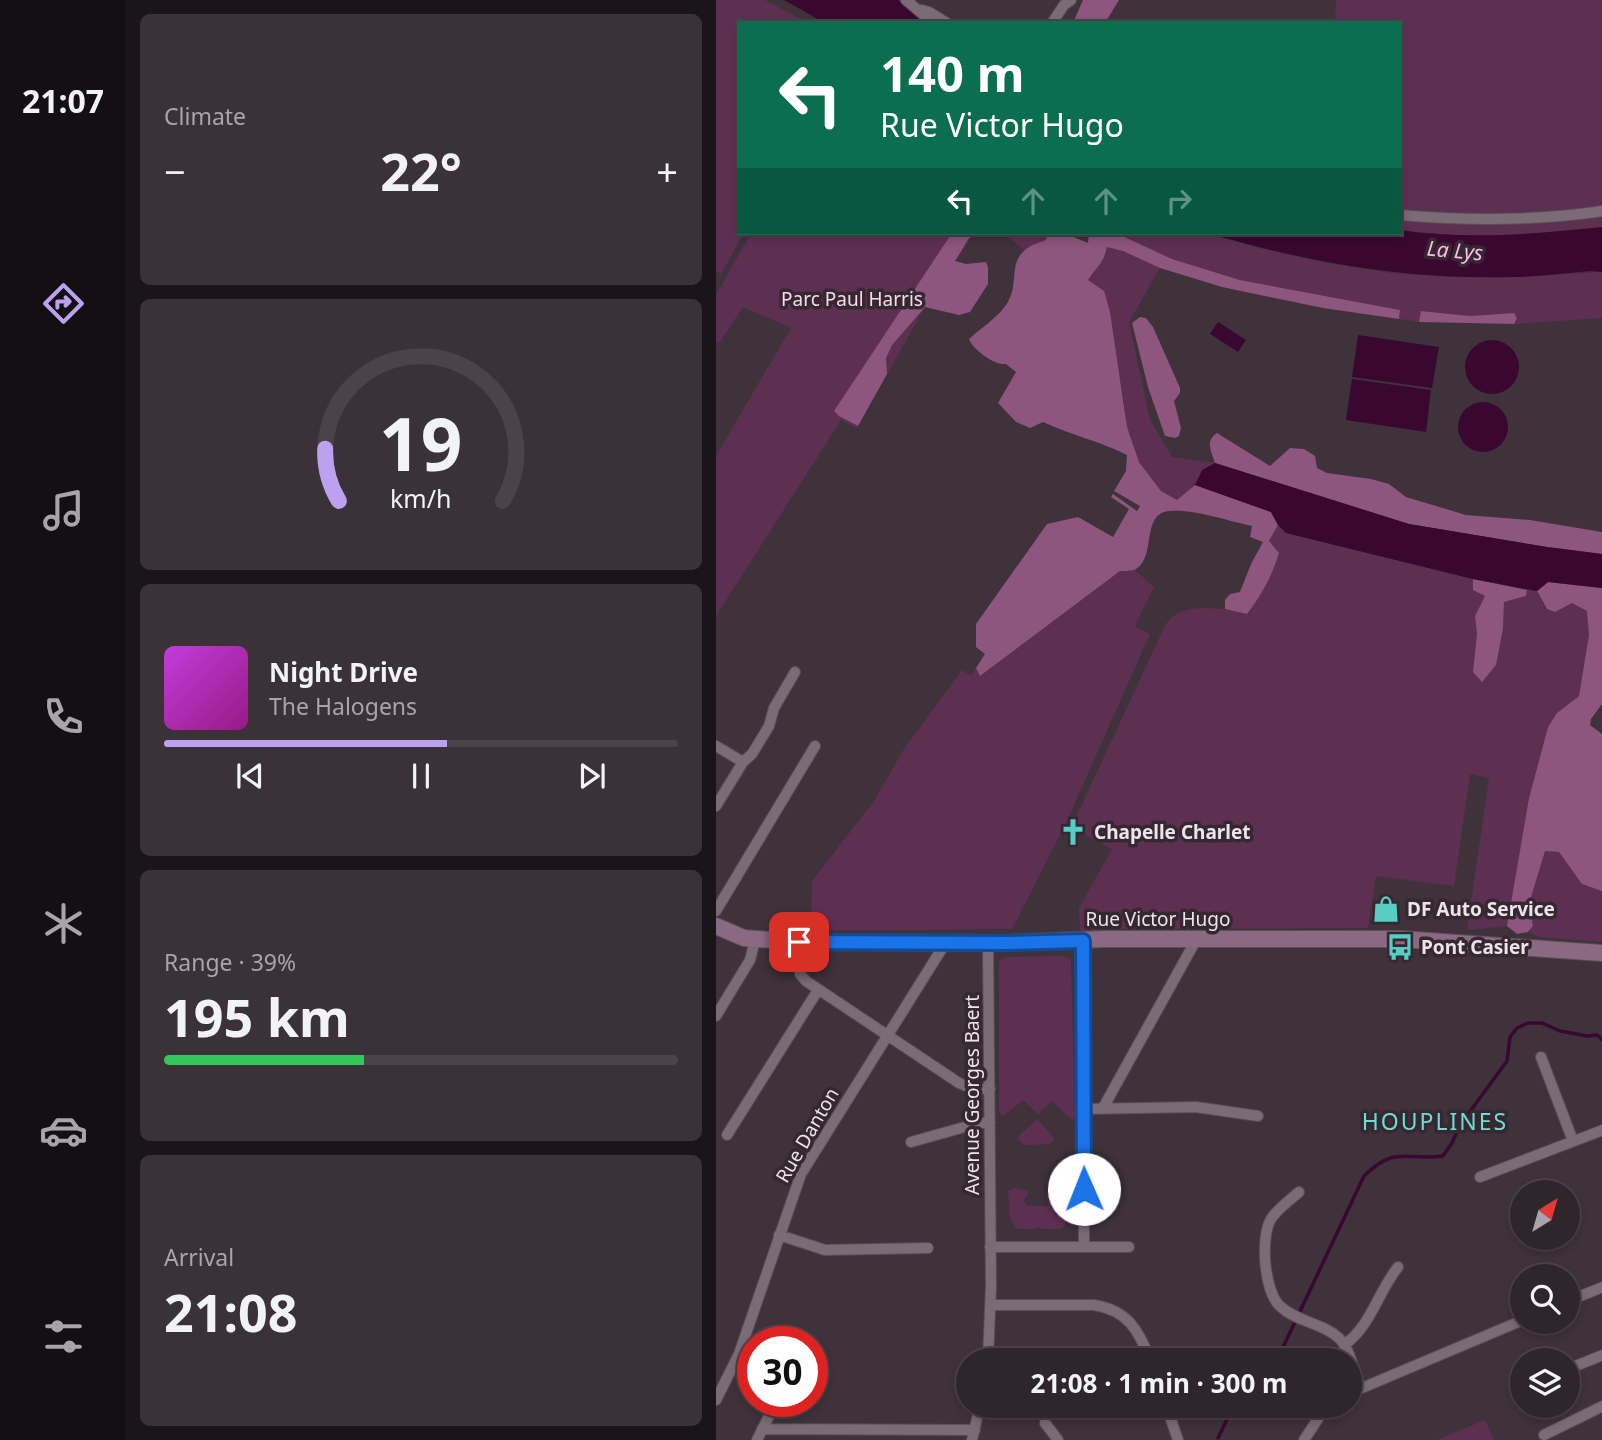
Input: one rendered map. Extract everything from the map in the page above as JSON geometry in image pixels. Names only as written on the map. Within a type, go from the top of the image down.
[{"type":"main road","name":"Rue Victor Hugo","points":[[716,926],[731,934],[755,940],[799,942],[1415,939],[1602,953]]},
{"type":"street","points":[[906,0],[930,21]]},
{"type":"street","points":[[1053,21],[1064,5],[1071,0]]},
{"type":"street","points":[[917,9],[929,12],[944,21]]},
{"type":"street","points":[[1402,215],[1497,220],[1564,217],[1602,211]]},
{"type":"street","points":[[717,802],[769,726],[774,708],[795,672]]},
{"type":"street","points":[[716,746],[743,762]]},
{"type":"street","points":[[716,911],[815,746]]},
{"type":"street","points":[[716,1016],[750,960],[755,940]]},
{"type":"street","points":[[1103,1108],[1196,940]]},
{"type":"street","points":[[1083,941],[1084,1247]]},
{"type":"street","points":[[799,942],[800,974],[806,981],[967,1087],[990,1089]]},
{"type":"street","name":"Rue Danton","points":[[716,1400],[739,1354],[804,1167],[946,942]]},
{"type":"street","name":"Avenue Georges Baert","points":[[988,943],[991,1305],[989,1348]]},
{"type":"street","points":[[727,1135],[818,989]]},
{"type":"street","points":[[1540,1057],[1573,1141]]},
{"type":"street","points":[[1084,1109],[1196,1107],[1258,1116]]},
{"type":"street","points":[[911,1142],[979,1123],[990,1123]]},
{"type":"street","points":[[1480,1177],[1602,1130]]},
{"type":"street","points":[[1299,1192],[1270,1220],[1265,1255],[1274,1300],[1288,1312],[1333,1334],[1345,1348]]},
{"type":"street","points":[[779,1235],[825,1250],[928,1248]]},
{"type":"street","points":[[990,1247],[1129,1247]]},
{"type":"street","points":[[1344,1345],[1359,1334],[1388,1279],[1398,1267]]},
{"type":"street","points":[[1580,1296],[1602,1287]]},
{"type":"street","points":[[991,1305],[1106,1307],[1132,1323],[1145,1348]]},
{"type":"street","points":[[1362,1388],[1510,1325]]},
{"type":"street","points":[[1580,1364],[1602,1355]]},
{"type":"street","points":[[1544,1435],[1602,1406]]},
{"type":"street","points":[[757,1440],[768,1417]]},
{"type":"street","points":[[1170,1418],[1178,1440]]},
{"type":"street","points":[[1304,1440],[1318,1418]]},
{"type":"street","points":[[1046,1423],[1058,1440]]},
{"type":"street","points":[[762,1429],[973,1435]]},
{"type":"green space","points":[[716,0],[765,0],[803,21],[737,21],[737,235],[743,235],[721,274],[716,271]]},
{"type":"green space","points":[[1336,0],[1602,0],[1602,227],[1527,234],[1476,235],[1402,230],[1402,21],[1335,21]]},
{"type":"green space","name":"Parc Paul Harris","points":[[750,235],[973,235],[925,307],[858,426],[856,428],[841,420],[716,616],[716,456],[791,328],[743,307],[719,343],[716,341],[716,295]]},
{"type":"green space","points":[[1005,235],[1047,235],[1046,240],[1024,250]]},
{"type":"green space","points":[[1120,235],[1215,235],[1326,263],[1392,273],[1448,277],[1517,277],[1603,272],[1602,318],[1514,324],[1517,318],[1513,313],[1470,316],[1422,311],[1419,322],[1399,319],[1400,310],[1240,280],[1172,259]]},
{"type":"green space","points":[[1107,247],[1123,251],[1160,268],[1129,322],[1150,420],[1172,457],[1215,463],[1177,500],[1161,491],[1139,462],[1127,427],[1121,383],[1088,280],[1102,262]]},
{"type":"green space","points":[[1278,525],[1286,533],[1473,579],[1473,590],[1485,596],[1475,616],[1477,634],[1473,672],[1503,628],[1504,602],[1526,596],[1527,590],[1537,591],[1546,609],[1555,612],[1572,603],[1588,611],[1589,635],[1579,696],[1557,713],[1548,727],[1529,798],[1507,926],[1467,930],[1489,778],[1470,774],[1454,886],[1376,876],[1368,928],[1080,931],[1079,908],[1112,849],[1071,828],[1162,632],[1171,618],[1187,610],[1208,608],[1247,613],[1269,541]]},
{"type":"green space","points":[[1135,570],[1154,587],[1135,626],[1150,634],[1066,823],[1012,929],[811,931],[812,881],[874,801],[904,749],[962,670],[971,676],[976,668],[980,676],[1120,571]]},
{"type":"green space","points":[[1545,851],[1559,852],[1582,883],[1602,891],[1602,942],[1540,937],[1528,932],[1533,926],[1529,904]]},
{"type":"green space","points":[[1064,956],[1071,960],[1075,1116],[1072,1120],[1052,1101],[1038,1114],[1023,1100],[1002,1117],[999,1109],[999,961],[1006,957]]},
{"type":"green space","points":[[1037,1119],[1055,1139],[1050,1144],[1025,1145],[1018,1139],[1019,1136]]},
{"type":"green space","points":[[1060,1172],[1067,1174],[1065,1226],[1060,1229],[1017,1229],[1010,1219],[1008,1191],[1014,1188],[1028,1191],[1023,1200],[1027,1206],[1048,1206],[1046,1190],[1060,1187]]},
{"type":"green space","points":[[1485,1420],[1494,1440],[1437,1440]]},
{"type":"shaded area","points":[[1083,0],[1119,0],[1106,21],[1074,21]]},
{"type":"shaded area","points":[[951,235],[976,235],[969,238],[955,261],[966,264],[986,262],[988,267],[988,284],[970,312],[959,315],[925,307],[892,345],[886,358],[887,374],[858,426],[834,411]]},
{"type":"shaded area","points":[[1047,235],[1069,235],[1088,243],[1089,235],[1120,235],[1172,259],[1240,280],[1400,310],[1399,319],[1323,308],[1222,287],[1160,268],[1123,251],[1107,247],[1102,262],[1088,280],[1104,291],[1110,312],[1127,427],[1139,462],[1161,491],[1177,500],[1195,485],[1271,512],[1278,525],[1269,541],[1279,553],[1266,585],[1247,614],[1225,609],[1225,600],[1230,594],[1240,592],[1263,542],[1250,537],[1252,526],[1190,512],[1170,511],[1161,514],[1155,519],[1146,555],[1136,569],[1120,571],[980,676],[976,668],[985,654],[976,647],[976,624],[1047,524],[1078,517],[1113,537],[1129,509],[1111,497],[1113,494],[1137,511],[1140,506],[1114,491],[1126,471],[1127,455],[1043,422],[1030,428],[1016,422],[998,403],[1016,372],[1006,364],[984,356],[969,339],[1006,305],[1011,295],[1017,260],[1022,252],[1046,240]]},
{"type":"shaded area","points":[[1421,311],[1470,316],[1514,313],[1517,318],[1514,324],[1419,322]]},
{"type":"shaded area","points":[[1140,317],[1146,318],[1153,327],[1180,388],[1174,401],[1181,428],[1179,436],[1175,438],[1165,436],[1148,387],[1132,323]]},
{"type":"shaded area","points":[[1217,433],[1270,466],[1290,448],[1304,449],[1315,456],[1317,468],[1327,473],[1389,484],[1406,497],[1466,515],[1530,520],[1602,532],[1602,554],[1409,524],[1215,463],[1210,443]]},
{"type":"shaded area","points":[[1473,579],[1527,590],[1526,596],[1504,602],[1503,628],[1496,665],[1482,682],[1473,672],[1477,634],[1475,616],[1485,596],[1473,590]]},
{"type":"shaded area","points":[[1548,582],[1602,588],[1602,704],[1591,719],[1590,725],[1602,734],[1602,891],[1582,884],[1559,852],[1545,851],[1529,904],[1533,926],[1528,932],[1517,934],[1507,926],[1529,798],[1548,727],[1557,713],[1579,696],[1589,635],[1587,611],[1572,603],[1555,612],[1547,609],[1537,591]]},
{"type":"water","points":[[784,0],[898,0],[924,21],[821,21]]},
{"type":"water","name":"La Lys","points":[[1602,227],[1602,272],[1515,277],[1436,276],[1322,261],[1215,235],[1402,235],[1402,230],[1451,235],[1527,234]]},
{"type":"water","points":[[1218,322],[1246,340],[1238,352],[1210,334]]},
{"type":"water","points":[[1358,335],[1439,347],[1432,388],[1352,377]]},
{"type":"water","points":[[1492,340],[1511,348],[1519,367],[1511,386],[1492,394],[1473,386],[1465,367],[1473,348]]},
{"type":"water","points":[[1352,379],[1431,390],[1426,432],[1346,420]]},
{"type":"water","points":[[1483,402],[1501,409],[1508,427],[1501,445],[1483,452],[1465,445],[1458,427],[1465,409]]},
{"type":"water","points":[[1215,463],[1409,524],[1602,554],[1602,588],[1548,582],[1537,591],[1473,579],[1286,533],[1271,512],[1195,485],[1202,470]]},
{"type":"waterway","points":[[1283,1348],[1364,1176],[1375,1166],[1393,1157],[1443,1156],[1460,1125],[1507,1061],[1510,1037],[1517,1028],[1528,1023],[1542,1023],[1560,1031],[1597,1035],[1603,1040]]},
{"type":"waterway","points":[[1218,1438],[1228,1418]]},
{"type":"place","name":"Chapelle Charlet","points":[[1073,832]]},
{"type":"place","name":"DF Auto Service","points":[[1386,909]]},
{"type":"place","name":"Pont Casier","points":[[1400,947]]},
{"type":"district","name":"HOUPLINES","points":[[1435,1121]]},
{"type":"route","points":[[799,942],[1083,941],[1084,1189]]}]
